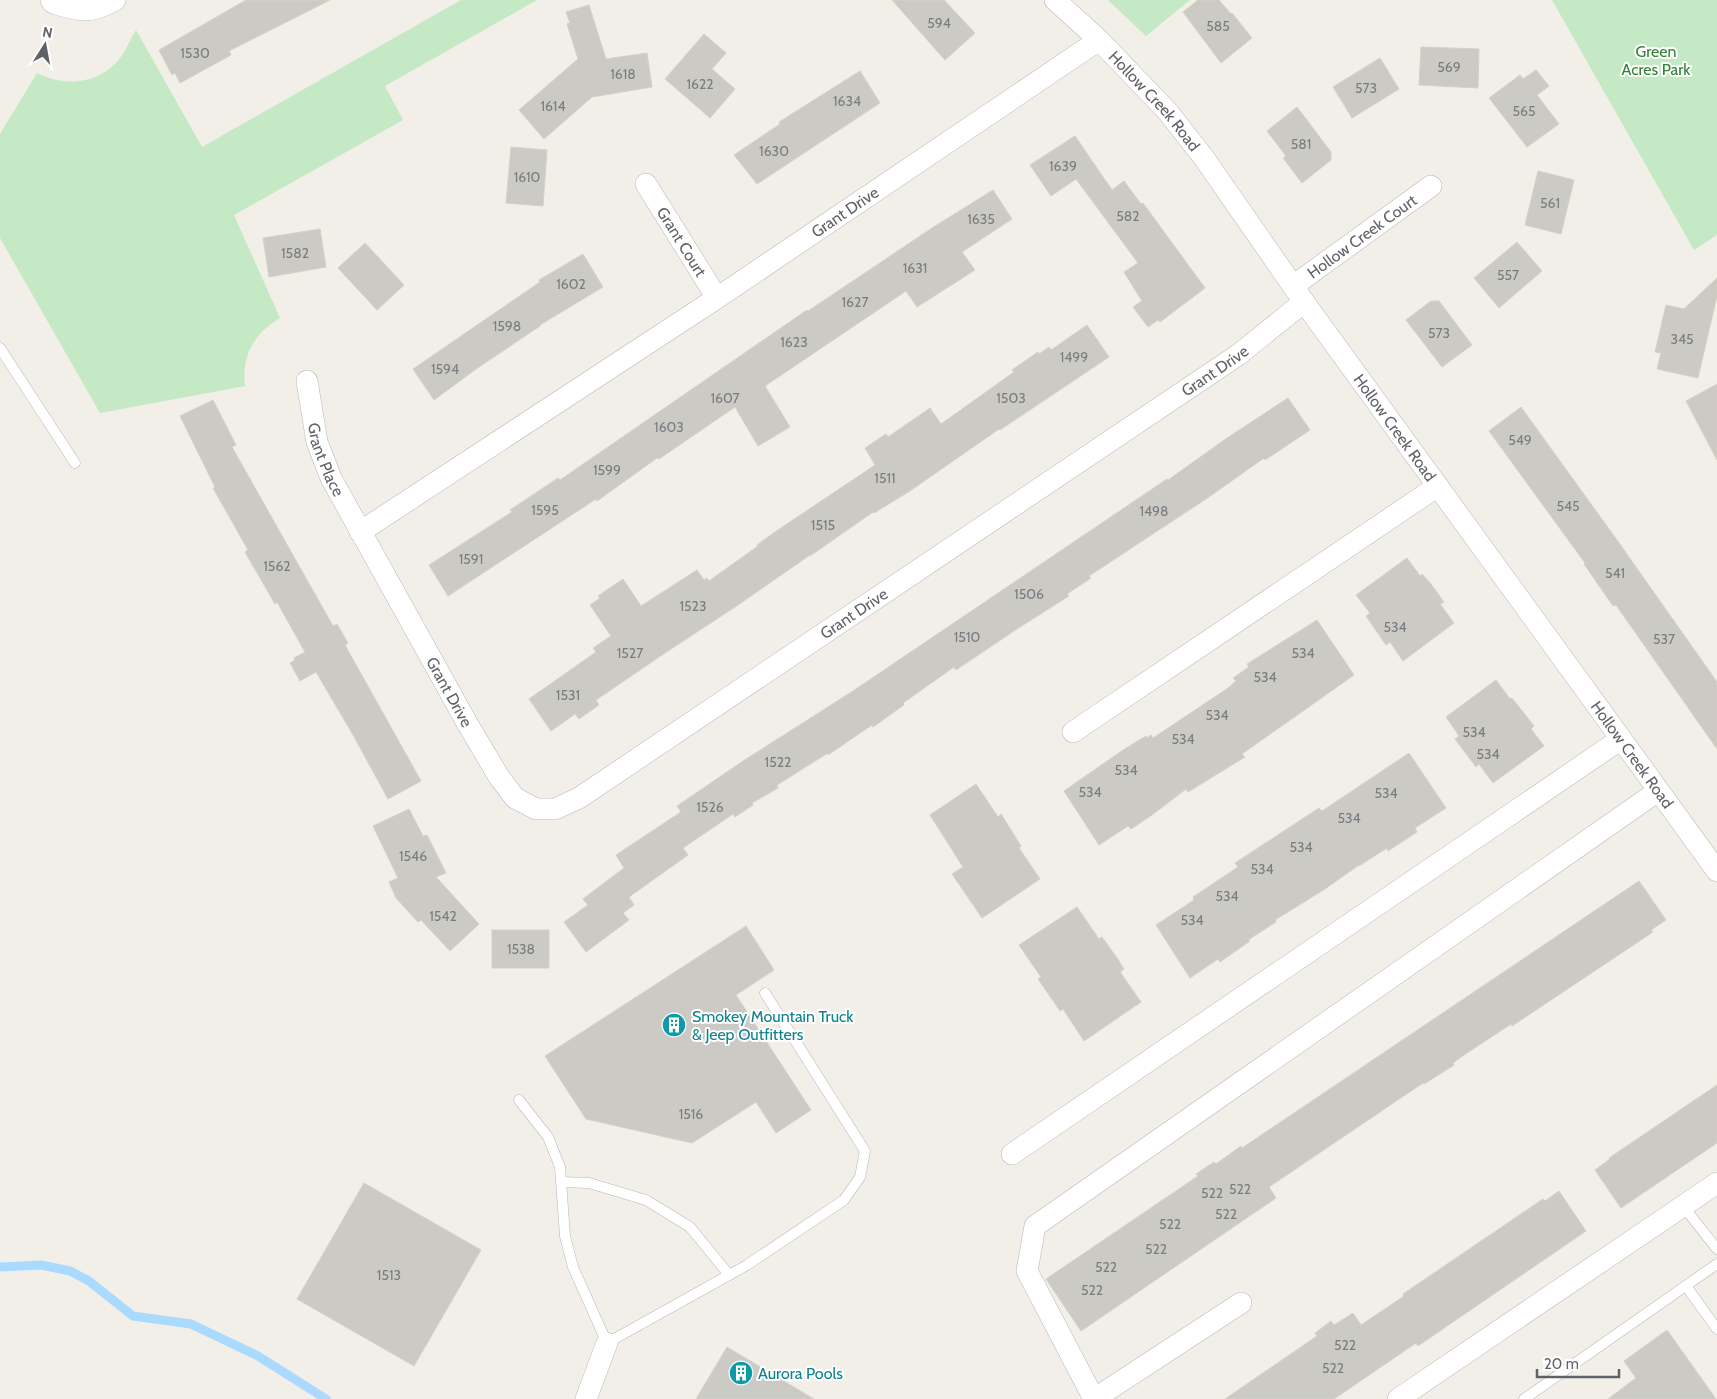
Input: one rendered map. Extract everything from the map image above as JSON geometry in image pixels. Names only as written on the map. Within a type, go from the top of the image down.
[{"type":"street","points":[[51,0],[53,3],[83,12],[115,0]]},
{"type":"street","name":"Hollow Creek Road","points":[[1055,0],[1100,40],[1174,120],[1204,158],[1299,294],[1717,871]]},
{"type":"street","name":"Grant Drive","points":[[1100,40],[717,298],[360,532],[467,723],[515,798],[536,809],[555,809],[579,798],[1230,361],[1299,294]]},
{"type":"street","name":"Grant Court","points":[[646,184],[717,298]]},
{"type":"street","name":"Hollow Creek Court","points":[[1299,294],[1431,186]]},
{"type":"street","name":"Grant Place","points":[[307,381],[317,442],[331,478],[360,532]]},
{"type":"street","points":[[1073,732],[1438,486]]},
{"type":"street","points":[[1012,1154],[1621,739]]},
{"type":"street","points":[[1241,1303],[1094,1399],[1028,1271],[1035,1226],[1658,790]]},
{"type":"street","points":[[1398,1399],[1717,1184]]},
{"type":"street","points":[[586,1399],[607,1343]]},
{"type":"lane","points":[[0,348],[75,463]]},
{"type":"lane","points":[[519,1100],[548,1137],[560,1167],[565,1236],[573,1267],[607,1343],[747,1265],[844,1200],[860,1177],[865,1151],[765,993]]},
{"type":"lane","points":[[562,1182],[589,1183],[646,1200],[690,1226],[729,1275]]},
{"type":"lane","points":[[1684,1206],[1717,1249]]},
{"type":"lane","points":[[1524,1399],[1717,1264]]},
{"type":"lane","points":[[1686,1286],[1717,1329]]},
{"type":"green space","points":[[461,0],[537,0],[385,86],[403,120],[234,215],[280,318],[263,330],[252,346],[245,365],[245,386],[100,413],[0,238],[0,134],[37,73],[60,81],[84,80],[95,77],[115,64],[123,54],[136,30],[202,147]]},
{"type":"green space","points":[[1108,0],[1190,0],[1146,36]]},
{"type":"green space","name":"Green Acres Park","points":[[1552,0],[1717,0],[1717,235],[1694,250]]},
{"type":"building","points":[[246,0],[330,0],[229,51],[231,55],[180,83],[175,73],[172,75],[159,50]]},
{"type":"building","points":[[892,0],[944,0],[975,33],[945,60]]},
{"type":"building","points":[[1198,0],[1219,0],[1252,38],[1221,63],[1183,12]]},
{"type":"building","points":[[589,5],[606,59],[647,53],[652,87],[592,97],[544,139],[519,110],[578,59],[567,24],[570,23],[566,12]]},
{"type":"building","points":[[704,34],[726,53],[712,69],[735,89],[710,118],[665,79]]},
{"type":"building","points":[[1421,47],[1479,49],[1478,88],[1419,85]]},
{"type":"building","points":[[1380,58],[1399,89],[1352,118],[1333,87]]},
{"type":"building","points":[[1536,70],[1549,86],[1537,95],[1559,124],[1527,147],[1489,98],[1520,75],[1523,79]]},
{"type":"building","points":[[860,71],[880,103],[757,184],[734,155],[780,124],[779,122]]},
{"type":"building","points":[[1297,107],[1331,152],[1331,160],[1302,183],[1283,158],[1286,156],[1267,131]]},
{"type":"building","points":[[1075,136],[1112,190],[1124,181],[1141,204],[1143,203],[1205,288],[1160,322],[1158,320],[1148,327],[1133,307],[1142,301],[1124,272],[1138,263],[1076,179],[1051,196],[1030,165]]},
{"type":"building","points":[[511,147],[547,150],[543,206],[506,203]]},
{"type":"building","points":[[1538,171],[1574,180],[1561,234],[1525,225]]},
{"type":"building","points":[[993,190],[1012,219],[962,252],[975,270],[917,307],[906,291],[765,386],[790,427],[758,446],[735,407],[659,459],[657,458],[597,501],[596,499],[448,596],[429,565],[512,512],[510,510],[558,478],[560,480],[807,310]]},
{"type":"building","points":[[320,229],[326,267],[269,277],[263,238]]},
{"type":"building","points":[[1517,242],[1542,271],[1499,308],[1474,278]]},
{"type":"building","points":[[365,243],[404,285],[377,310],[338,268]]},
{"type":"building","points":[[583,254],[603,287],[540,325],[434,400],[413,369],[540,282],[539,280]]},
{"type":"building","points":[[1717,278],[1717,296],[1698,378],[1657,369],[1661,353],[1655,352],[1666,305],[1684,309]]},
{"type":"building","points":[[1431,301],[1439,301],[1472,345],[1442,367],[1406,320]]},
{"type":"building","points":[[1087,325],[1109,357],[999,429],[910,491],[873,512],[596,700],[599,705],[579,719],[575,714],[551,731],[529,699],[596,652],[593,648],[611,636],[590,605],[600,598],[598,596],[623,579],[641,606],[697,570],[704,580],[707,578],[709,581],[772,534],[875,465],[865,448],[886,434],[888,437],[930,408],[941,424],[1014,372],[1012,370],[1038,352],[1039,354],[1049,347],[1051,350]]},
{"type":"building","points":[[1717,384],[1717,460],[1686,401]]},
{"type":"building","points":[[1288,398],[1310,430],[1265,460],[1264,458],[1206,499],[1089,576],[1091,578],[1067,594],[1069,596],[956,670],[954,667],[873,727],[872,725],[828,755],[828,753],[777,785],[778,788],[752,803],[753,805],[735,817],[733,814],[683,848],[688,855],[629,897],[634,905],[623,913],[629,920],[586,952],[564,922],[588,905],[583,899],[624,868],[616,855],[681,812],[677,806],[743,761],[853,691]]},
{"type":"building","points":[[213,400],[236,445],[232,447],[333,626],[337,624],[348,643],[345,645],[421,781],[388,799],[316,672],[300,681],[290,663],[295,660],[294,658],[305,652],[277,602],[275,604],[245,552],[248,550],[213,488],[215,487],[180,416]]},
{"type":"building","points":[[1521,407],[1717,682],[1717,749],[1616,605],[1613,606],[1585,563],[1489,431]]},
{"type":"building","points":[[1407,558],[1420,576],[1422,574],[1431,584],[1444,602],[1440,604],[1454,623],[1403,661],[1390,642],[1386,645],[1366,616],[1370,613],[1356,595]]},
{"type":"building","points":[[1317,620],[1354,675],[1242,754],[1245,757],[1188,792],[1186,789],[1131,829],[1128,826],[1099,845],[1064,791],[1123,750],[1146,736],[1147,738],[1151,735],[1153,738],[1228,688],[1236,681],[1233,678],[1249,667],[1247,664]]},
{"type":"building","points":[[1496,680],[1534,726],[1531,729],[1544,746],[1493,783],[1479,764],[1476,767],[1455,739],[1459,736],[1446,717]]},
{"type":"building","points":[[1409,753],[1446,808],[1415,828],[1417,832],[1388,851],[1387,848],[1359,865],[1275,920],[1276,922],[1248,940],[1250,941],[1220,962],[1218,959],[1190,978],[1156,925],[1194,900],[1193,897],[1238,867],[1235,863],[1319,808],[1322,811]]},
{"type":"building","points":[[976,784],[998,817],[1001,814],[1021,846],[1019,848],[1040,879],[982,918],[952,874],[963,867],[930,815]]},
{"type":"building","points":[[409,809],[423,836],[427,835],[446,873],[436,877],[479,924],[450,951],[421,920],[418,922],[396,898],[389,882],[398,878],[373,826]]},
{"type":"building","points":[[1639,881],[1666,920],[1651,930],[1653,932],[1512,1026],[1511,1024],[1467,1053],[1453,1063],[1454,1065],[1423,1083],[1269,1187],[1276,1198],[1081,1331],[1046,1279],[1198,1176],[1196,1174],[1214,1162],[1216,1164],[1241,1146],[1242,1148]]},
{"type":"building","points":[[1077,907],[1099,939],[1102,937],[1117,958],[1124,969],[1120,972],[1141,1002],[1084,1041],[1063,1009],[1060,1011],[1038,979],[1041,977],[1019,945]]},
{"type":"building","name":"Smokey Mountain Truck & Jeep Outfitters","points":[[746,926],[774,970],[736,995],[811,1110],[776,1133],[756,1102],[692,1143],[586,1119],[545,1056]]},
{"type":"building","points":[[492,930],[549,930],[549,968],[492,968]]},
{"type":"building","points":[[1717,1085],[1717,1143],[1621,1208],[1595,1170],[1609,1158]]},
{"type":"building","points":[[364,1183],[481,1250],[414,1366],[297,1299]]},
{"type":"building","points":[[1559,1191],[1586,1231],[1418,1346],[1416,1343],[1334,1399],[1225,1399],[1317,1336],[1315,1333],[1331,1321],[1334,1325],[1353,1313],[1361,1325],[1404,1296],[1403,1294],[1543,1199],[1545,1201]]},
{"type":"building","points":[[1667,1330],[1716,1399],[1608,1399],[1636,1378],[1624,1361]]},
{"type":"building","name":"Aurora Pools","points":[[727,1347],[814,1399],[696,1399]]},
{"type":"waterway","points":[[0,1267],[41,1265],[70,1271],[89,1281],[133,1316],[191,1324],[258,1356],[326,1399]]},
{"type":"place","name":"Smokey Mountain Truck & Jeep Outfitters","points":[[674,1025]]},
{"type":"place","name":"Aurora Pools","points":[[741,1373]]}]
